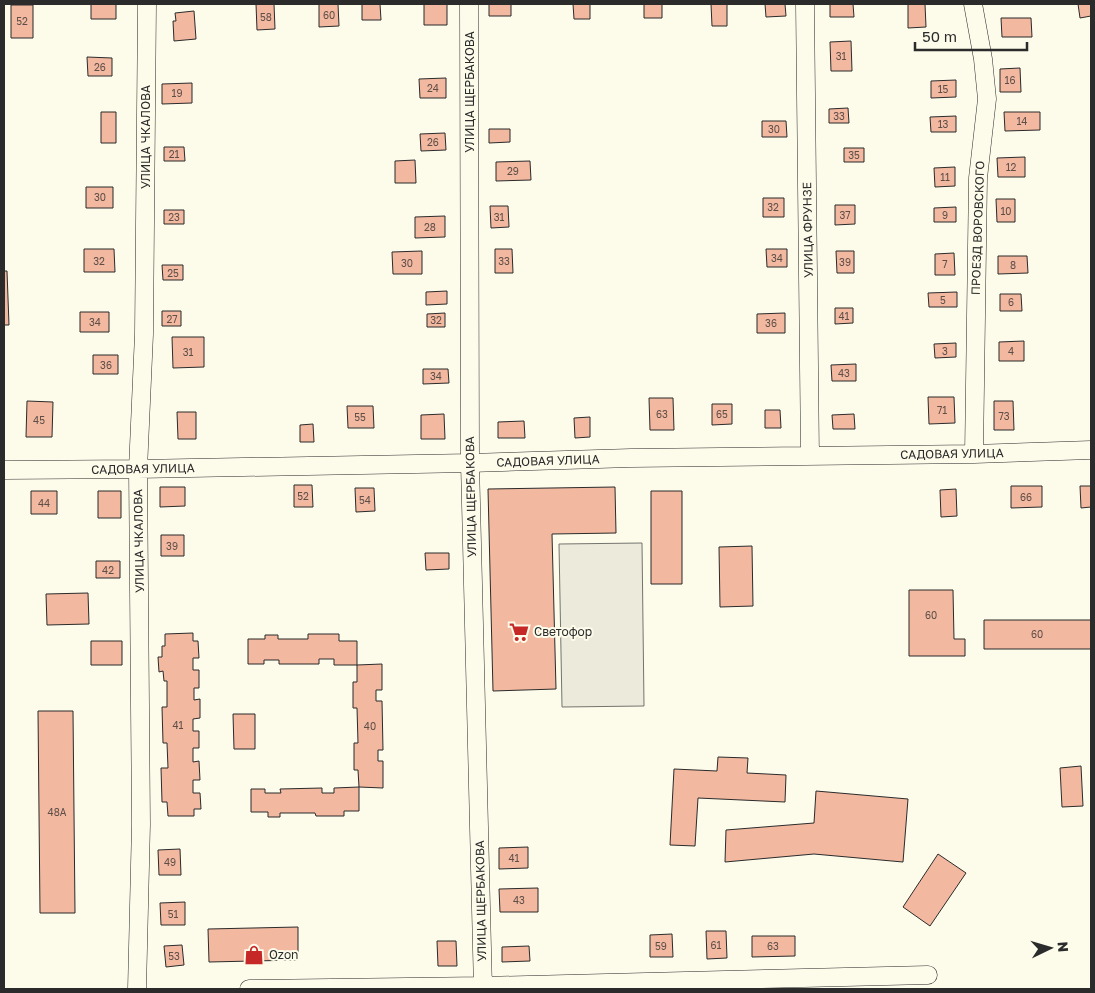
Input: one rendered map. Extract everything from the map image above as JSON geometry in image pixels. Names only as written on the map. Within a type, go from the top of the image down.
[{"type":"street","name":"УЛИЦА ЧКАЛОВА","points":[[137,989],[141,824],[138,469],[144,334],[147,4]]},
{"type":"street","name":"УЛИЦА ЩЕРБАКОВА","points":[[469,4],[470,464],[482,988]]},
{"type":"street","name":"УЛИЦА ФРУНЗЕ","points":[[805,4],[810,456]]},
{"type":"street","name":"ПРОЕЗД ВОРОВСКОГО","points":[[973,4],[983,59],[987,98],[978,178],[974,454]]},
{"type":"street","name":"САДОВАЯ УЛИЦА","points":[[4,470],[470,464],[631,458],[974,454],[1091,450]]},
{"type":"street","points":[[249,989],[818,983],[928,975]]},
{"type":"shaded area","points":[[642,543],[644,706],[562,707],[559,544]]},
{"type":"building","points":[[91,4],[116,4],[116,19],[91,19]]},
{"type":"building","points":[[256,4],[274,4],[275,29],[257,30]]},
{"type":"building","points":[[319,4],[338,4],[339,26],[319,27]]},
{"type":"building","points":[[362,4],[380,4],[381,20],[362,20]]},
{"type":"building","points":[[424,4],[447,4],[447,25],[424,25]]},
{"type":"building","points":[[489,4],[511,4],[511,16],[489,16]]},
{"type":"building","points":[[573,4],[590,4],[590,19],[574,19]]},
{"type":"building","points":[[644,4],[662,4],[662,18],[644,18]]},
{"type":"building","points":[[711,4],[727,4],[727,26],[712,26]]},
{"type":"building","points":[[765,4],[785,4],[786,16],[766,17]]},
{"type":"building","points":[[830,4],[853,4],[854,17],[830,17]]},
{"type":"building","points":[[908,4],[925,4],[926,27],[908,28]]},
{"type":"building","points":[[1078,4],[1091,4],[1091,16],[1080,18]]},
{"type":"building","points":[[11,5],[33,5],[33,38],[11,38]]},
{"type":"building","points":[[194,11],[196,39],[174,41],[173,21],[176,21],[175,13]]},
{"type":"building","points":[[1001,18],[1031,18],[1032,37],[1002,37]]},
{"type":"building","points":[[851,41],[852,71],[831,71],[830,42]]},
{"type":"building","points":[[87,57],[112,58],[112,76],[88,76]]},
{"type":"building","points":[[1020,68],[1021,92],[1000,92],[1000,69]]},
{"type":"building","points":[[446,78],[446,98],[420,98],[419,79]]},
{"type":"building","points":[[956,80],[956,97],[931,98],[931,81]]},
{"type":"building","points":[[192,83],[192,103],[162,104],[162,84]]},
{"type":"building","points":[[848,108],[849,123],[829,123],[829,109]]},
{"type":"building","points":[[101,112],[116,112],[116,143],[101,143]]},
{"type":"building","points":[[1004,112],[1040,112],[1040,130],[1005,131]]},
{"type":"building","points":[[956,116],[956,132],[931,132],[930,117]]},
{"type":"building","points":[[762,121],[786,121],[787,137],[762,137]]},
{"type":"building","points":[[489,129],[510,129],[510,142],[489,143]]},
{"type":"building","points":[[445,133],[446,150],[421,151],[420,134]]},
{"type":"building","points":[[164,147],[184,147],[185,161],[164,161]]},
{"type":"building","points":[[844,148],[864,148],[864,162],[844,162]]},
{"type":"building","points":[[1025,157],[1025,177],[998,177],[997,158]]},
{"type":"building","points":[[415,160],[416,183],[395,183],[395,161]]},
{"type":"building","points":[[530,161],[531,180],[496,181],[496,162]]},
{"type":"building","points":[[955,167],[955,186],[935,187],[934,168]]},
{"type":"building","points":[[86,187],[113,187],[113,208],[86,208]]},
{"type":"building","points":[[763,198],[784,198],[784,217],[763,217]]},
{"type":"building","points":[[996,199],[1015,199],[1015,222],[997,222]]},
{"type":"building","points":[[835,205],[855,205],[855,224],[835,225]]},
{"type":"building","points":[[490,206],[508,206],[509,227],[491,228]]},
{"type":"building","points":[[956,207],[956,222],[934,222],[934,208]]},
{"type":"building","points":[[164,210],[184,210],[184,224],[164,224]]},
{"type":"building","points":[[445,216],[445,237],[415,238],[415,217]]},
{"type":"building","points":[[84,249],[114,249],[115,272],[84,272]]},
{"type":"building","points":[[495,249],[512,249],[513,273],[495,273]]},
{"type":"building","points":[[766,249],[787,249],[787,267],[767,267]]},
{"type":"building","points":[[422,251],[422,274],[393,274],[392,252]]},
{"type":"building","points":[[836,251],[854,251],[854,273],[837,273]]},
{"type":"building","points":[[954,253],[955,275],[935,275],[935,254]]},
{"type":"building","points":[[998,256],[1027,256],[1028,273],[998,274]]},
{"type":"building","points":[[162,265],[183,265],[183,280],[163,280]]},
{"type":"building","points":[[4,271],[7,271],[9,325],[4,325]]},
{"type":"building","points":[[447,291],[447,304],[426,305],[426,292]]},
{"type":"building","points":[[957,292],[957,307],[929,307],[928,293]]},
{"type":"building","points":[[1000,294],[1021,294],[1022,311],[1000,311]]},
{"type":"building","points":[[835,308],[853,308],[853,323],[835,324]]},
{"type":"building","points":[[162,311],[181,311],[181,326],[162,326]]},
{"type":"building","points":[[80,312],[109,312],[109,332],[80,332]]},
{"type":"building","points":[[445,313],[445,327],[427,327],[427,314]]},
{"type":"building","points":[[785,313],[785,333],[757,333],[757,314]]},
{"type":"building","points":[[172,337],[204,337],[204,367],[173,368]]},
{"type":"building","points":[[1024,341],[1024,361],[999,361],[999,342]]},
{"type":"building","points":[[956,343],[956,357],[935,358],[934,344]]},
{"type":"building","points":[[93,355],[118,355],[118,374],[93,374]]},
{"type":"building","points":[[856,364],[856,381],[832,381],[831,365]]},
{"type":"building","points":[[423,369],[448,369],[449,383],[423,384]]},
{"type":"building","points":[[928,397],[954,397],[955,423],[929,424]]},
{"type":"building","points":[[649,398],[673,398],[674,430],[650,430]]},
{"type":"building","points":[[27,401],[53,402],[52,437],[26,437]]},
{"type":"building","points":[[994,401],[1013,401],[1014,430],[994,430]]},
{"type":"building","points":[[712,404],[732,404],[732,424],[712,425]]},
{"type":"building","points":[[347,406],[373,406],[374,428],[348,428]]},
{"type":"building","points":[[765,410],[780,410],[781,428],[765,428]]},
{"type":"building","points":[[177,412],[196,412],[196,439],[178,439]]},
{"type":"building","points":[[444,414],[445,439],[421,439],[421,415]]},
{"type":"building","points":[[854,414],[855,429],[833,429],[832,415]]},
{"type":"building","points":[[590,417],[590,437],[575,438],[574,418]]},
{"type":"building","points":[[524,421],[525,438],[498,438],[498,422]]},
{"type":"building","points":[[313,424],[314,442],[300,442],[300,425]]},
{"type":"building","points":[[294,485],[312,485],[313,507],[294,507]]},
{"type":"building","points":[[1011,486],[1042,486],[1042,507],[1011,508]]},
{"type":"building","points":[[1080,486],[1091,486],[1091,507],[1081,508]]},
{"type":"building","points":[[160,487],[185,487],[185,506],[160,507]]},
{"type":"building","points":[[615,487],[616,533],[552,534],[556,689],[493,691],[488,489]]},
{"type":"building","points":[[355,488],[374,488],[375,511],[356,512]]},
{"type":"building","points":[[956,489],[957,516],[941,517],[940,490]]},
{"type":"building","points":[[31,491],[57,491],[57,514],[31,514]]},
{"type":"building","points":[[98,491],[121,491],[121,518],[98,518]]},
{"type":"building","points":[[651,491],[682,491],[682,584],[651,584]]},
{"type":"building","points":[[161,535],[184,535],[184,556],[161,556]]},
{"type":"building","points":[[752,546],[753,606],[720,607],[719,547]]},
{"type":"building","points":[[425,553],[449,553],[449,569],[426,570]]},
{"type":"building","points":[[96,561],[120,561],[120,578],[96,578]]},
{"type":"building","points":[[909,590],[953,590],[954,639],[965,639],[965,656],[909,656]]},
{"type":"building","points":[[88,593],[89,624],[47,625],[46,594]]},
{"type":"building","points":[[984,620],[1091,620],[1091,649],[984,649]]},
{"type":"building","points":[[193,633],[193,641],[198,641],[199,658],[193,658],[193,670],[199,670],[199,688],[194,688],[194,700],[200,699],[200,718],[193,719],[193,731],[199,731],[199,748],[193,748],[193,762],[199,761],[200,780],[193,780],[193,793],[200,793],[201,809],[194,809],[194,816],[168,816],[167,802],[162,802],[161,768],[168,768],[167,743],[163,743],[162,707],[167,707],[167,681],[164,681],[163,671],[159,672],[158,657],[162,657],[162,646],[165,646],[165,634]]},
{"type":"building","points":[[308,634],[339,634],[339,641],[357,641],[357,665],[334,665],[334,659],[319,659],[319,664],[279,664],[279,660],[264,660],[264,664],[248,664],[248,639],[265,639],[265,635],[278,635],[278,639],[308,639]]},
{"type":"building","points":[[91,641],[122,641],[122,665],[91,665]]},
{"type":"building","points":[[382,664],[382,690],[376,690],[376,701],[382,701],[383,750],[378,750],[378,761],[383,761],[383,788],[359,787],[358,770],[354,770],[354,743],[358,743],[357,708],[353,708],[353,682],[357,682],[357,665]]},
{"type":"building","points":[[38,711],[73,711],[75,913],[40,913]]},
{"type":"building","points":[[233,714],[255,714],[255,749],[234,749]]},
{"type":"building","points":[[718,757],[748,758],[747,773],[786,775],[785,802],[698,798],[695,846],[670,845],[674,769],[717,771]]},
{"type":"building","points":[[1081,766],[1083,806],[1062,807],[1060,768]]},
{"type":"building","points":[[359,787],[359,811],[344,811],[344,816],[316,816],[315,813],[280,813],[280,817],[268,817],[268,812],[251,812],[251,789],[265,789],[265,793],[281,793],[280,789],[322,788],[322,793],[334,793],[334,788]]},
{"type":"building","points":[[816,791],[908,799],[903,862],[814,854],[725,862],[726,830],[814,823]]},
{"type":"building","points":[[528,847],[528,868],[499,869],[499,848]]},
{"type":"building","points":[[180,849],[181,875],[159,875],[158,850]]},
{"type":"building","points":[[938,854],[966,873],[930,926],[903,907]]},
{"type":"building","points":[[538,888],[538,912],[500,912],[499,889]]},
{"type":"building","points":[[185,902],[185,925],[161,925],[160,903]]},
{"type":"building","points":[[298,927],[298,960],[209,962],[208,929]]},
{"type":"building","points":[[706,931],[726,931],[727,958],[707,959]]},
{"type":"building","points":[[672,934],[673,957],[650,957],[650,935]]},
{"type":"building","points":[[752,936],[795,936],[795,956],[752,957]]},
{"type":"building","points":[[437,941],[456,941],[457,966],[438,966]]},
{"type":"building","points":[[182,945],[184,965],[166,967],[164,946]]},
{"type":"building","points":[[529,946],[530,961],[502,962],[502,947]]},
{"type":"place","name":"Светофор","points":[[519,632]]},
{"type":"place","name":"Ozon","points":[[254,955]]}]
